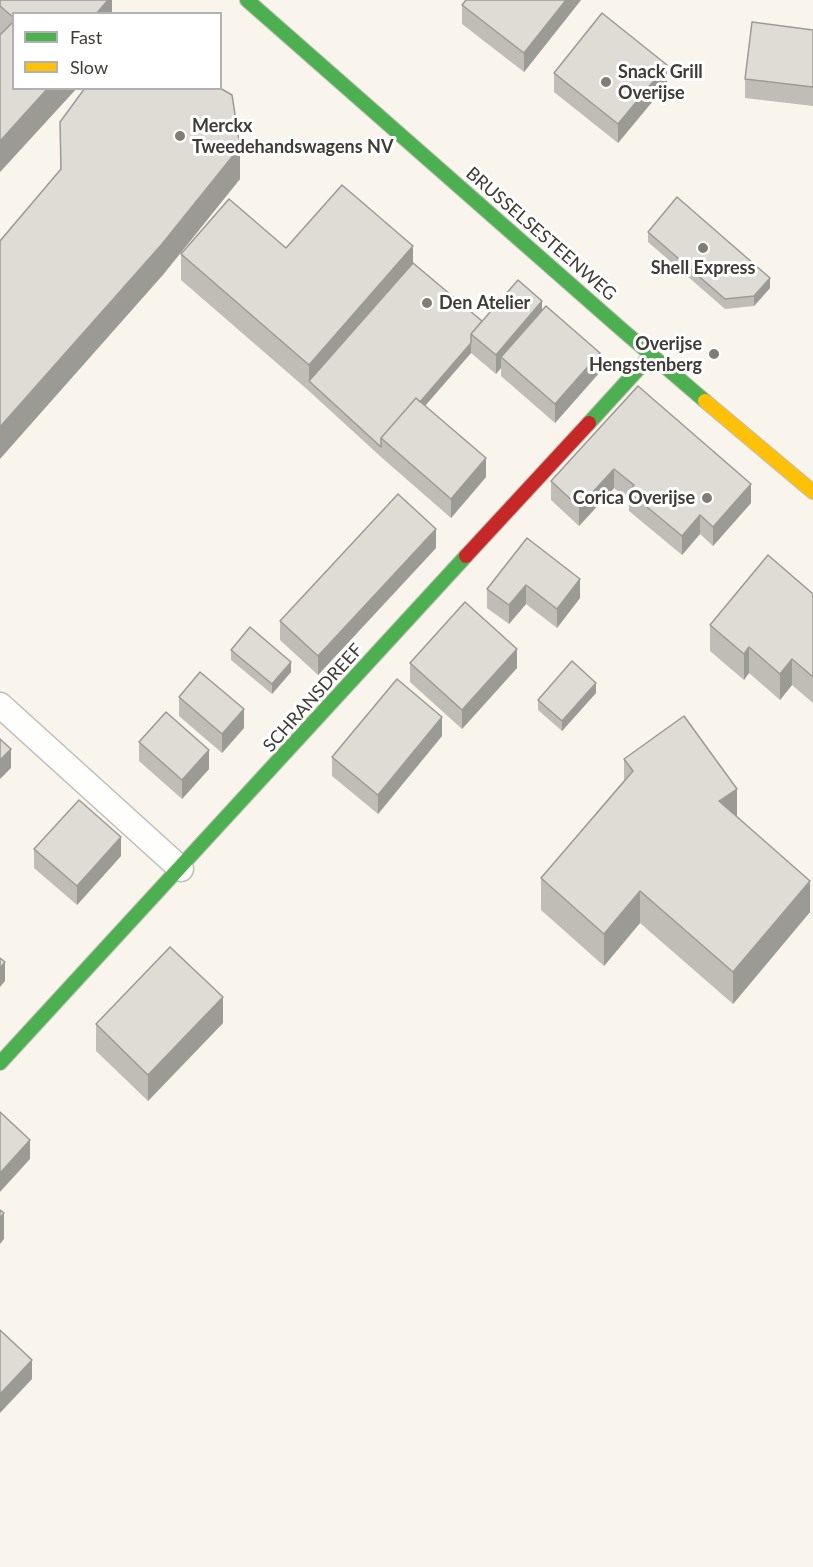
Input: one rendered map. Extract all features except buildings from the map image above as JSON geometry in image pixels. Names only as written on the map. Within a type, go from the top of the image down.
[{"type":"street","name":"BRUSSELSESTEENWEG","points":[[247,0],[651,355],[813,492]]},
{"type":"street","name":"SCHRANSDREEF","points":[[0,1063],[181,869],[651,355]]},
{"type":"lane","points":[[0,705],[181,869]]},
{"type":"traffic: fast","points":[[247,0],[705,401]]},
{"type":"traffic: fast","points":[[589,423],[651,355]]},
{"type":"traffic: fast","points":[[0,1063],[466,556]]},
{"type":"traffic: slow","points":[[705,401],[813,492]]},
{"type":"traffic: jam","points":[[466,556],[589,423]]},
{"type":"place","name":"Snack Grill Overijse","points":[[606,82]]},
{"type":"place","name":"Merckx Tweedehandswagens NV","points":[[180,136]]},
{"type":"place","name":"Shell Express","points":[[703,248]]},
{"type":"place","name":"Den Atelier","points":[[427,303]]},
{"type":"place","name":"Overijse Hengstenberg","points":[[714,354]]},
{"type":"place","name":"Corica Overijse","points":[[707,498]]}]
